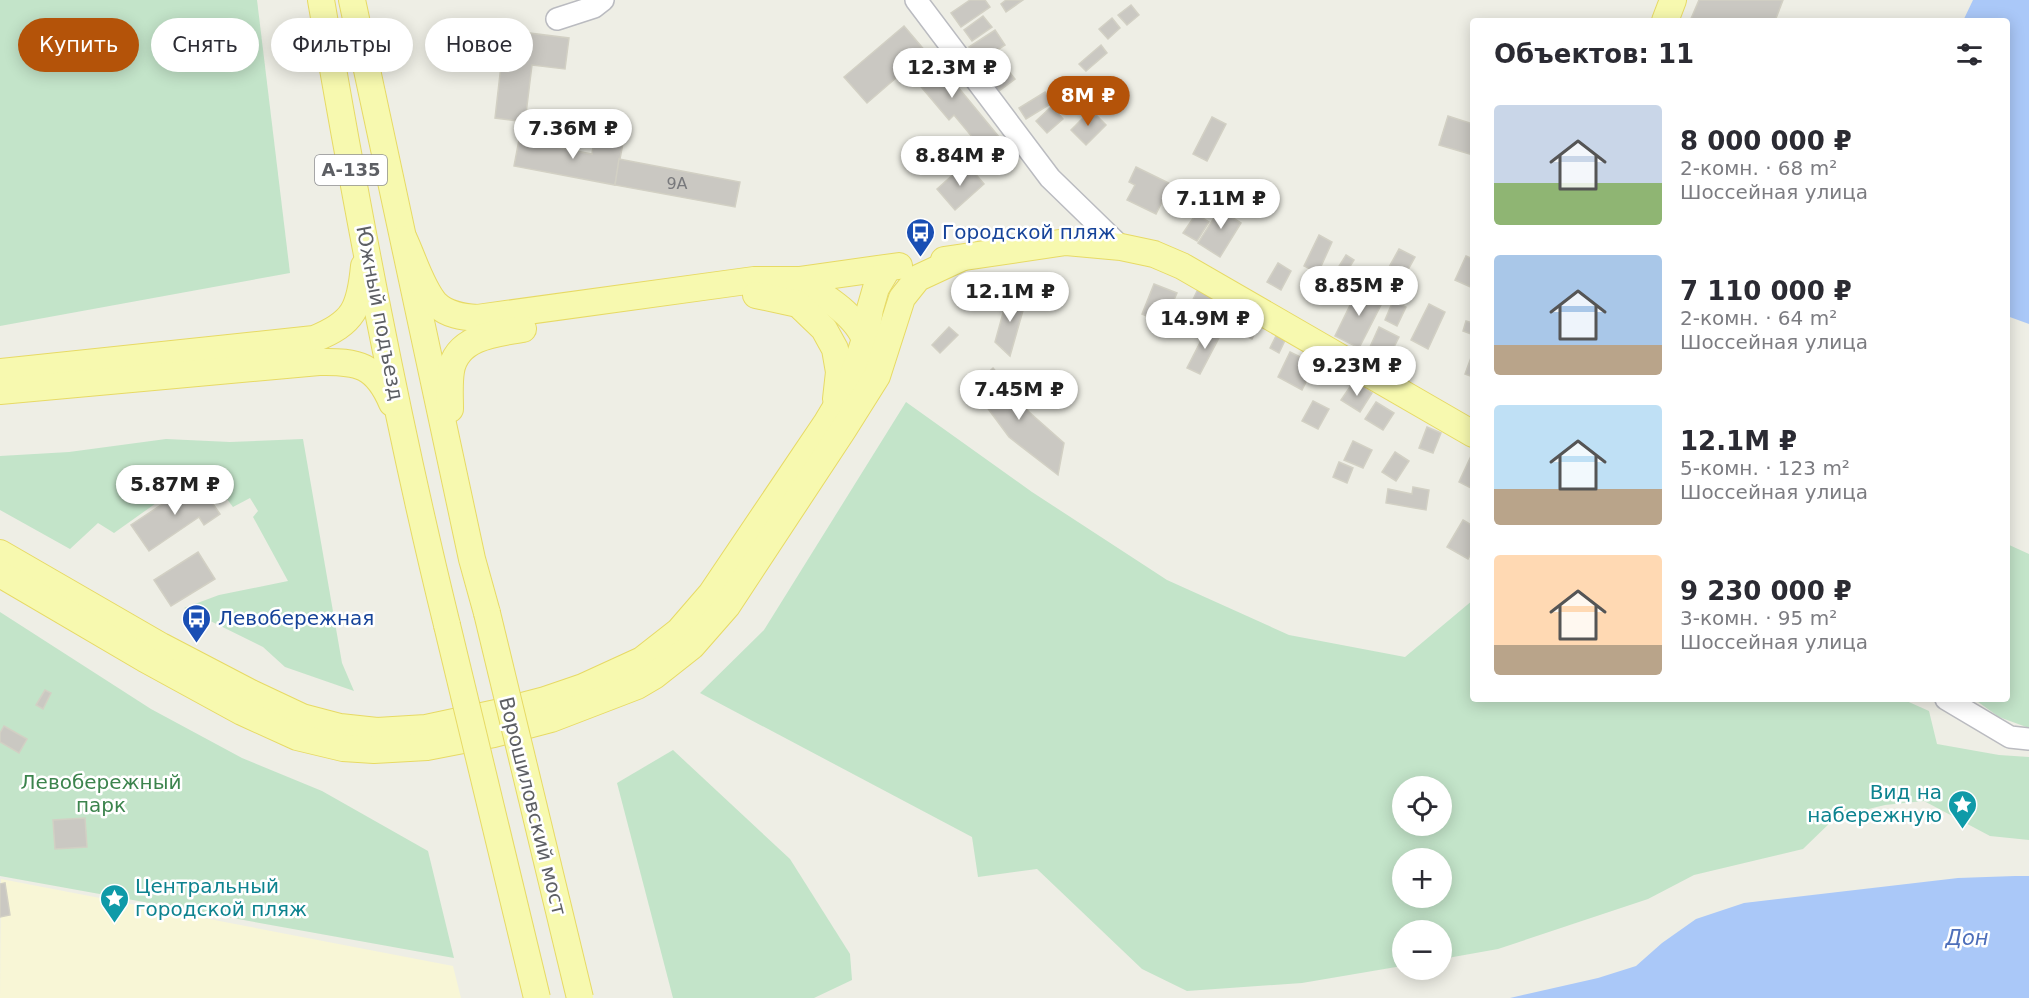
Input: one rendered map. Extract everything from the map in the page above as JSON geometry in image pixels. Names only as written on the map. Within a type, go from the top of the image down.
[{"type":"main road","name":"Южный подъезд","points":[[321,0],[375,294],[408,455],[447,625]]},
{"type":"main road","name":"Южный подъезд","points":[[352,0],[472,559],[487,613]]},
{"type":"main road","points":[[1666,18],[1673,0]]},
{"type":"main road","points":[[404,239],[425,286],[437,304],[461,317],[477,318],[754,280],[799,280],[1066,242],[1121,247],[1154,254],[1182,266],[1470,432]]},
{"type":"main road","points":[[0,386],[314,339],[334,331],[351,316],[362,287],[366,245]]},
{"type":"main road","points":[[0,574],[232,707],[297,737],[343,748],[374,750],[427,747],[494,734],[551,719],[629,690],[654,676],[692,646],[727,606],[877,376],[902,298],[918,279],[962,258]]},
{"type":"main road","points":[[0,554],[161,646],[251,693],[302,717],[340,727],[377,731],[426,728],[496,713],[583,687],[642,660],[679,631],[711,594],[827,422],[851,382],[865,339],[876,288],[888,268]]},
{"type":"main road","points":[[448,448],[451,370],[462,349],[474,341],[490,334],[756,295],[799,280]]},
{"type":"main road","points":[[799,280],[834,302],[865,339],[869,364],[866,392]]},
{"type":"main road","points":[[756,295],[798,304],[824,329],[835,349],[839,372],[836,407]]},
{"type":"main road","points":[[0,386],[341,361],[363,367],[385,386],[408,455]]},
{"type":"main road","name":"Ворошиловский мост","points":[[487,613],[580,998]]},
{"type":"main road","name":"Ворошиловский мост","points":[[447,625],[537,998]]},
{"type":"street","points":[[557,20],[594,7],[603,0]]},
{"type":"street","points":[[916,0],[1050,178],[1121,247]]},
{"type":"street","points":[[1951,702],[2010,737],[2029,739]]},
{"type":"green space","points":[[0,0],[257,0],[290,273],[0,326]]},
{"type":"green space","points":[[906,402],[1032,492],[1167,580],[1289,635],[1405,657],[1470,603],[1470,702],[1909,702],[1929,711],[1937,744],[1999,755],[2029,757],[2029,840],[1990,836],[1924,801],[1885,805],[1836,817],[1803,849],[1694,875],[1648,899],[1498,949],[1452,957],[1452,920],[1392,920],[1392,968],[1302,983],[1187,991],[1142,969],[1037,869],[978,877],[972,837],[700,693],[764,630]]},
{"type":"green space","points":[[166,439],[230,442],[303,439],[342,663],[354,691],[285,667],[263,647],[184,608],[219,595],[288,581],[253,517],[258,511],[250,498],[233,507],[204,469],[114,533],[98,523],[70,549],[0,510],[0,456],[69,452]]},
{"type":"green space","points":[[2010,545],[2029,554],[2029,728],[1999,717],[1978,702],[2010,702]]},
{"type":"green space","name":"Левобережный парк","points":[[0,612],[151,709],[242,758],[322,791],[428,851],[454,958],[0,876]]},
{"type":"green space","points":[[673,750],[790,859],[850,954],[852,980],[814,998],[673,998],[617,783]]},
{"type":"sand","name":"Центральный городской пляж","points":[[1,879],[453,966],[461,998],[0,998]]},
{"type":"water","points":[[1973,0],[2029,0],[2029,324],[2010,317],[2010,18],[1964,18]]},
{"type":"water","name":"Дон","points":[[2029,876],[2029,998],[1510,998],[1598,978],[1636,966],[1662,943],[1696,919],[1744,903],[1958,878]]},
{"type":"building","points":[[970,0],[985,0],[990,7],[961,27],[951,13]]},
{"type":"building","points":[[1006,0],[1023,0],[1006,12],[1001,4]]},
{"type":"building","points":[[1699,0],[1783,0],[1776,18],[1691,18]]},
{"type":"building","points":[[1131,5],[1139,15],[1127,25],[1118,15]]},
{"type":"building","points":[[983,16],[992,27],[972,41],[964,30]]},
{"type":"building","points":[[1112,18],[1120,28],[1108,39],[1099,29]]},
{"type":"building","points":[[904,26],[926,52],[867,103],[844,77]]},
{"type":"building","points":[[995,30],[1005,45],[979,62],[969,47]]},
{"type":"building","points":[[533,34],[569,38],[565,69],[533,65]]},
{"type":"building","points":[[1101,45],[1107,53],[1086,71],[1079,64]]},
{"type":"building","points":[[929,52],[999,137],[983,150],[954,115],[949,120],[907,70]]},
{"type":"building","points":[[1003,64],[1015,79],[999,91],[987,76]]},
{"type":"building","points":[[500,72],[531,72],[525,122],[495,118]]},
{"type":"building","points":[[1045,92],[1052,103],[1026,119],[1019,108]]},
{"type":"building","points":[[1052,106],[1063,119],[1047,133],[1036,121]]},
{"type":"building","points":[[1091,110],[1106,125],[1086,145],[1071,130]]},
{"type":"building","points":[[1448,116],[1470,123],[1470,154],[1439,145]]},
{"type":"building","points":[[1212,117],[1226,124],[1207,161],[1193,154]]},
{"type":"building","points":[[594,138],[623,143],[615,185],[514,166],[519,140],[592,154]]},
{"type":"building","points":[[619,159],[740,182],[735,207],[615,185]]},
{"type":"building","points":[[966,163],[984,184],[955,210],[937,189]]},
{"type":"building","points":[[1136,167],[1177,187],[1170,201],[1164,198],[1156,214],[1127,200],[1135,185],[1129,182]]},
{"type":"building","points":[[1226,199],[1237,205],[1230,216],[1241,223],[1220,257],[1198,243]]},
{"type":"building","points":[[1196,214],[1209,222],[1197,241],[1183,233]]},
{"type":"building","points":[[1319,235],[1332,242],[1318,273],[1304,266]]},
{"type":"building","points":[[1399,249],[1415,257],[1404,277],[1388,269]]},
{"type":"building","points":[[1346,255],[1354,260],[1344,276],[1336,271]]},
{"type":"building","points":[[1466,256],[1470,258],[1470,287],[1455,280]]},
{"type":"building","points":[[1278,263],[1291,271],[1281,290],[1267,282]]},
{"type":"building","points":[[1154,284],[1177,293],[1164,323],[1142,314]]},
{"type":"building","points":[[1199,287],[1214,294],[1202,321],[1186,314]]},
{"type":"building","points":[[1359,287],[1384,299],[1359,348],[1335,336]]},
{"type":"building","points":[[1008,295],[1026,300],[1010,356],[995,342]]},
{"type":"building","points":[[1393,301],[1406,307],[1397,326],[1385,320]]},
{"type":"building","points":[[1429,304],[1445,312],[1428,349],[1411,340]]},
{"type":"building","points":[[1243,314],[1260,322],[1252,339],[1235,331]]},
{"type":"building","points":[[1466,321],[1470,322],[1470,334],[1463,331]]},
{"type":"building","points":[[1209,325],[1222,332],[1200,374],[1187,368]]},
{"type":"building","points":[[949,327],[958,335],[940,353],[932,345]]},
{"type":"building","points":[[1379,327],[1399,337],[1389,357],[1370,347]]},
{"type":"building","points":[[1279,330],[1288,334],[1279,353],[1270,348]]},
{"type":"building","points":[[1290,352],[1315,364],[1302,390],[1278,377]]},
{"type":"building","points":[[1470,360],[1470,376],[1465,374]]},
{"type":"building","points":[[993,368],[1029,412],[1064,443],[1058,475],[1009,437],[972,387]]},
{"type":"building","points":[[1354,381],[1372,393],[1360,412],[1341,400]]},
{"type":"building","points":[[1313,401],[1329,409],[1318,429],[1302,421]]},
{"type":"building","points":[[1376,402],[1394,413],[1383,430],[1365,419]]},
{"type":"building","points":[[1427,427],[1441,433],[1433,453],[1419,448]]},
{"type":"building","points":[[1353,441],[1372,450],[1363,468],[1344,460]]},
{"type":"building","points":[[1395,452],[1409,461],[1396,481],[1382,472]]},
{"type":"building","points":[[1470,458],[1470,488],[1459,482]]},
{"type":"building","points":[[1339,462],[1353,468],[1347,483],[1333,477]]},
{"type":"building","points":[[197,481],[220,514],[204,525],[199,517],[149,551],[131,525]]},
{"type":"building","points":[[1413,487],[1429,490],[1426,510],[1386,503],[1388,489],[1412,494]]},
{"type":"building","points":[[1463,520],[1470,524],[1468,559],[1447,547]]},
{"type":"building","points":[[198,552],[215,579],[171,606],[154,580]]},
{"type":"building","points":[[45,690],[51,693],[43,709],[36,705]]},
{"type":"building","points":[[4,726],[27,739],[19,753],[0,742],[0,733]]},
{"type":"building","points":[[85,818],[87,847],[55,849],[53,820]]},
{"type":"building","points":[[5,883],[10,915],[0,917],[0,884]]},
{"type":"place","name":"Городской пляж","points":[[921,258]]},
{"type":"place","name":"Левобережная","points":[[197,644]]},
{"type":"place","name":"Вид на набережную","points":[[1963,830]]},
{"type":"place","name":"Центральный городской пляж","points":[[114,924]]}]
